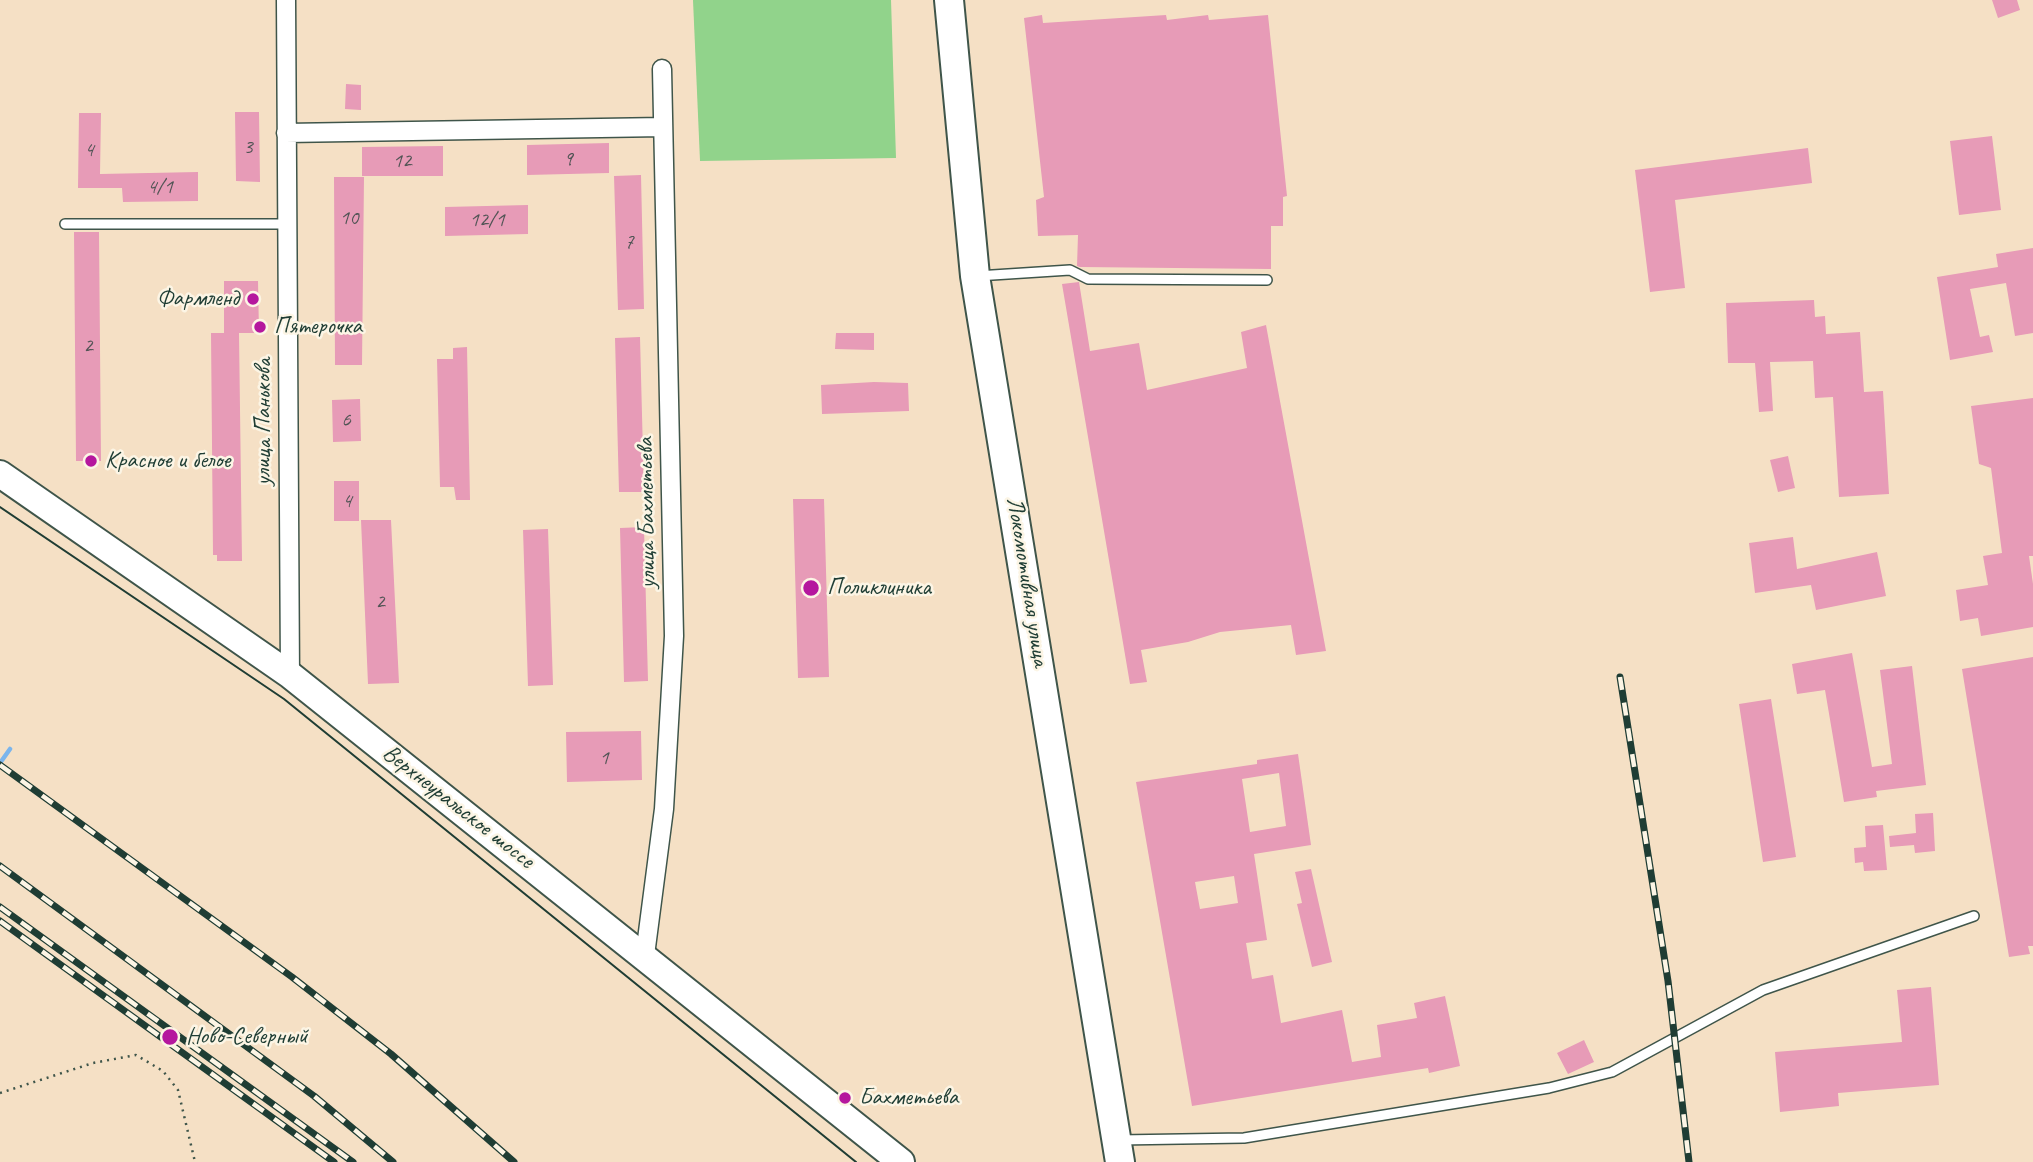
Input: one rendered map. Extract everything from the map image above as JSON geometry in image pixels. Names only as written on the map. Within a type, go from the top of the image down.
[{"type":"main road","name":"Локомотивная улица","points":[[949,0],[975,276],[1119,1151]]},
{"type":"main road","name":"Верхнеуральское шоссе","points":[[0,474],[290,675],[645,955],[901,1162]]},
{"type":"street","name":"улица Панькова","points":[[286,0],[290,675]]},
{"type":"street","name":"улица Бахметьева","points":[[645,955],[664,809],[674,636],[662,69]]},
{"type":"street","points":[[286,133],[663,127]]},
{"type":"lane","points":[[65,224],[287,224]]},
{"type":"lane","points":[[975,276],[1070,270],[1088,279],[1267,280]]},
{"type":"lane","points":[[1119,1151],[1244,1138],[1549,1088],[1612,1072],[1763,990],[1974,916]]},
{"type":"path","points":[[0,1093],[93,1063],[136,1055],[163,1071],[178,1090],[195,1162]]},
{"type":"green space","points":[[693,0],[891,0],[896,158],[700,161]]},
{"type":"building","points":[[1992,0],[2017,0],[2020,10],[1998,18]]},
{"type":"building","points":[[1042,15],[1043,23],[1166,15],[1167,20],[1208,15],[1209,20],[1268,15],[1287,196],[1283,197],[1283,226],[1271,226],[1271,269],[1080,267],[1077,266],[1078,235],[1038,236],[1036,200],[1044,197],[1024,18]]},
{"type":"building","points":[[346,84],[361,85],[361,110],[345,109]]},
{"type":"building","points":[[235,112],[259,112],[260,182],[236,181]]},
{"type":"building","points":[[79,113],[101,113],[100,174],[198,172],[198,201],[123,202],[122,188],[78,188]]},
{"type":"building","points":[[1992,136],[2001,210],[1959,215],[1950,141]]},
{"type":"building","points":[[609,143],[609,173],[527,175],[527,145]]},
{"type":"building","points":[[443,146],[443,176],[362,176],[362,147]]},
{"type":"building","points":[[1808,148],[1812,183],[1675,200],[1685,288],[1650,292],[1635,170]]},
{"type":"building","points":[[641,175],[644,309],[618,310],[614,176]]},
{"type":"building","points":[[334,177],[364,177],[362,365],[335,365]]},
{"type":"building","points":[[528,205],[528,234],[445,236],[445,207]]},
{"type":"building","points":[[74,232],[99,232],[101,461],[76,461]]},
{"type":"building","points":[[2033,248],[2033,333],[2015,336],[2006,283],[1970,289],[1980,337],[1989,335],[1993,352],[1950,360],[1937,277],[1998,267],[1996,254]]},
{"type":"building","points":[[224,281],[258,281],[259,333],[239,333],[242,561],[217,561],[217,555],[213,555],[211,333],[224,333]]},
{"type":"building","points":[[1079,282],[1090,351],[1139,343],[1147,390],[1247,368],[1241,332],[1266,325],[1326,651],[1296,655],[1291,625],[1220,632],[1188,642],[1141,650],[1147,682],[1130,684],[1062,284]]},
{"type":"building","points":[[1814,300],[1815,317],[1825,316],[1826,334],[1860,332],[1864,392],[1883,391],[1889,494],[1839,497],[1833,397],[1815,398],[1813,361],[1770,362],[1773,411],[1759,412],[1755,363],[1728,363],[1726,303]]},
{"type":"building","points":[[836,333],[874,333],[874,350],[835,349]]},
{"type":"building","points":[[640,337],[644,492],[619,492],[615,338]]},
{"type":"building","points":[[467,347],[470,500],[456,500],[454,487],[440,487],[437,359],[453,359],[453,348]]},
{"type":"building","points":[[908,383],[909,411],[822,414],[821,385]]},
{"type":"building","points":[[2033,398],[2033,556],[2029,556],[2033,584],[2033,627],[1981,636],[1978,618],[1960,621],[1956,590],[1988,585],[1983,556],[2002,553],[1991,468],[1979,464],[1971,406]]},
{"type":"building","points":[[360,399],[361,441],[333,442],[332,400]]},
{"type":"building","points":[[1788,456],[1795,488],[1778,492],[1770,460]]},
{"type":"building","points":[[334,481],[359,481],[359,521],[334,521]]},
{"type":"building","name":"Поликлиника","points":[[793,499],[824,499],[829,677],[798,678]]},
{"type":"building","points":[[361,520],[391,520],[399,683],[368,684]]},
{"type":"building","points":[[644,527],[648,681],[624,682],[620,528]]},
{"type":"building","points":[[548,529],[553,685],[528,686],[523,530]]},
{"type":"building","points":[[1793,537],[1797,569],[1877,552],[1886,596],[1816,610],[1811,585],[1755,593],[1749,543]]},
{"type":"building","points":[[1852,653],[1872,767],[1892,764],[1880,670],[1912,666],[1926,785],[1876,791],[1877,797],[1844,802],[1825,690],[1797,694],[1792,664]]},
{"type":"building","points":[[2033,657],[2033,946],[2028,946],[2030,954],[2009,957],[1962,669]]},
{"type":"building","points":[[1771,699],[1796,857],[1763,862],[1739,704]]},
{"type":"building","points":[[641,731],[642,780],[567,782],[566,732]]},
{"type":"building","points":[[1298,754],[1311,845],[1254,854],[1267,940],[1246,943],[1252,979],[1273,975],[1281,1023],[1342,1010],[1352,1062],[1381,1057],[1377,1025],[1417,1018],[1414,1003],[1445,996],[1460,1066],[1429,1073],[1428,1068],[1192,1106],[1136,782],[1257,764],[1257,760]],"holes":[[[1279,773],[1286,826],[1250,832],[1242,779]],[[1234,876],[1238,903],[1200,909],[1195,882]]]},
{"type":"building","points":[[1933,813],[1935,851],[1915,853],[1914,845],[1890,847],[1889,836],[1916,833],[1915,814]]},
{"type":"building","points":[[1883,825],[1887,870],[1864,871],[1863,862],[1855,863],[1854,848],[1866,847],[1865,826]]},
{"type":"building","points":[[1311,869],[1332,962],[1312,967],[1297,904],[1302,903],[1295,872]]},
{"type":"building","points":[[1931,987],[1939,1085],[1838,1093],[1839,1106],[1780,1112],[1775,1052],[1902,1042],[1897,990]]},
{"type":"building","points":[[1584,1040],[1594,1062],[1568,1074],[1557,1053]]},
{"type":"waterway","points":[[0,763],[10,749]]},
{"type":"tram line","points":[[0,507],[284,699],[856,1162]]},
{"type":"railway","points":[[1620,677],[1668,981],[1689,1162]]},
{"type":"railway","points":[[0,765],[292,977],[391,1054],[514,1162]]},
{"type":"railway","points":[[0,866],[314,1096],[393,1162]]},
{"type":"railway","points":[[0,907],[353,1162]]},
{"type":"railway","points":[[0,921],[334,1162]]},
{"type":"place","name":"Фармленд","points":[[253,299]]},
{"type":"place","name":"Пятерочка","points":[[260,327]]},
{"type":"place","name":"Красное и белое","points":[[91,461]]},
{"type":"place","name":"Поликлиника","points":[[811,588]]},
{"type":"place","name":"Ново-Северный","points":[[170,1037]]},
{"type":"place","name":"Бахметьева","points":[[845,1098]]}]
